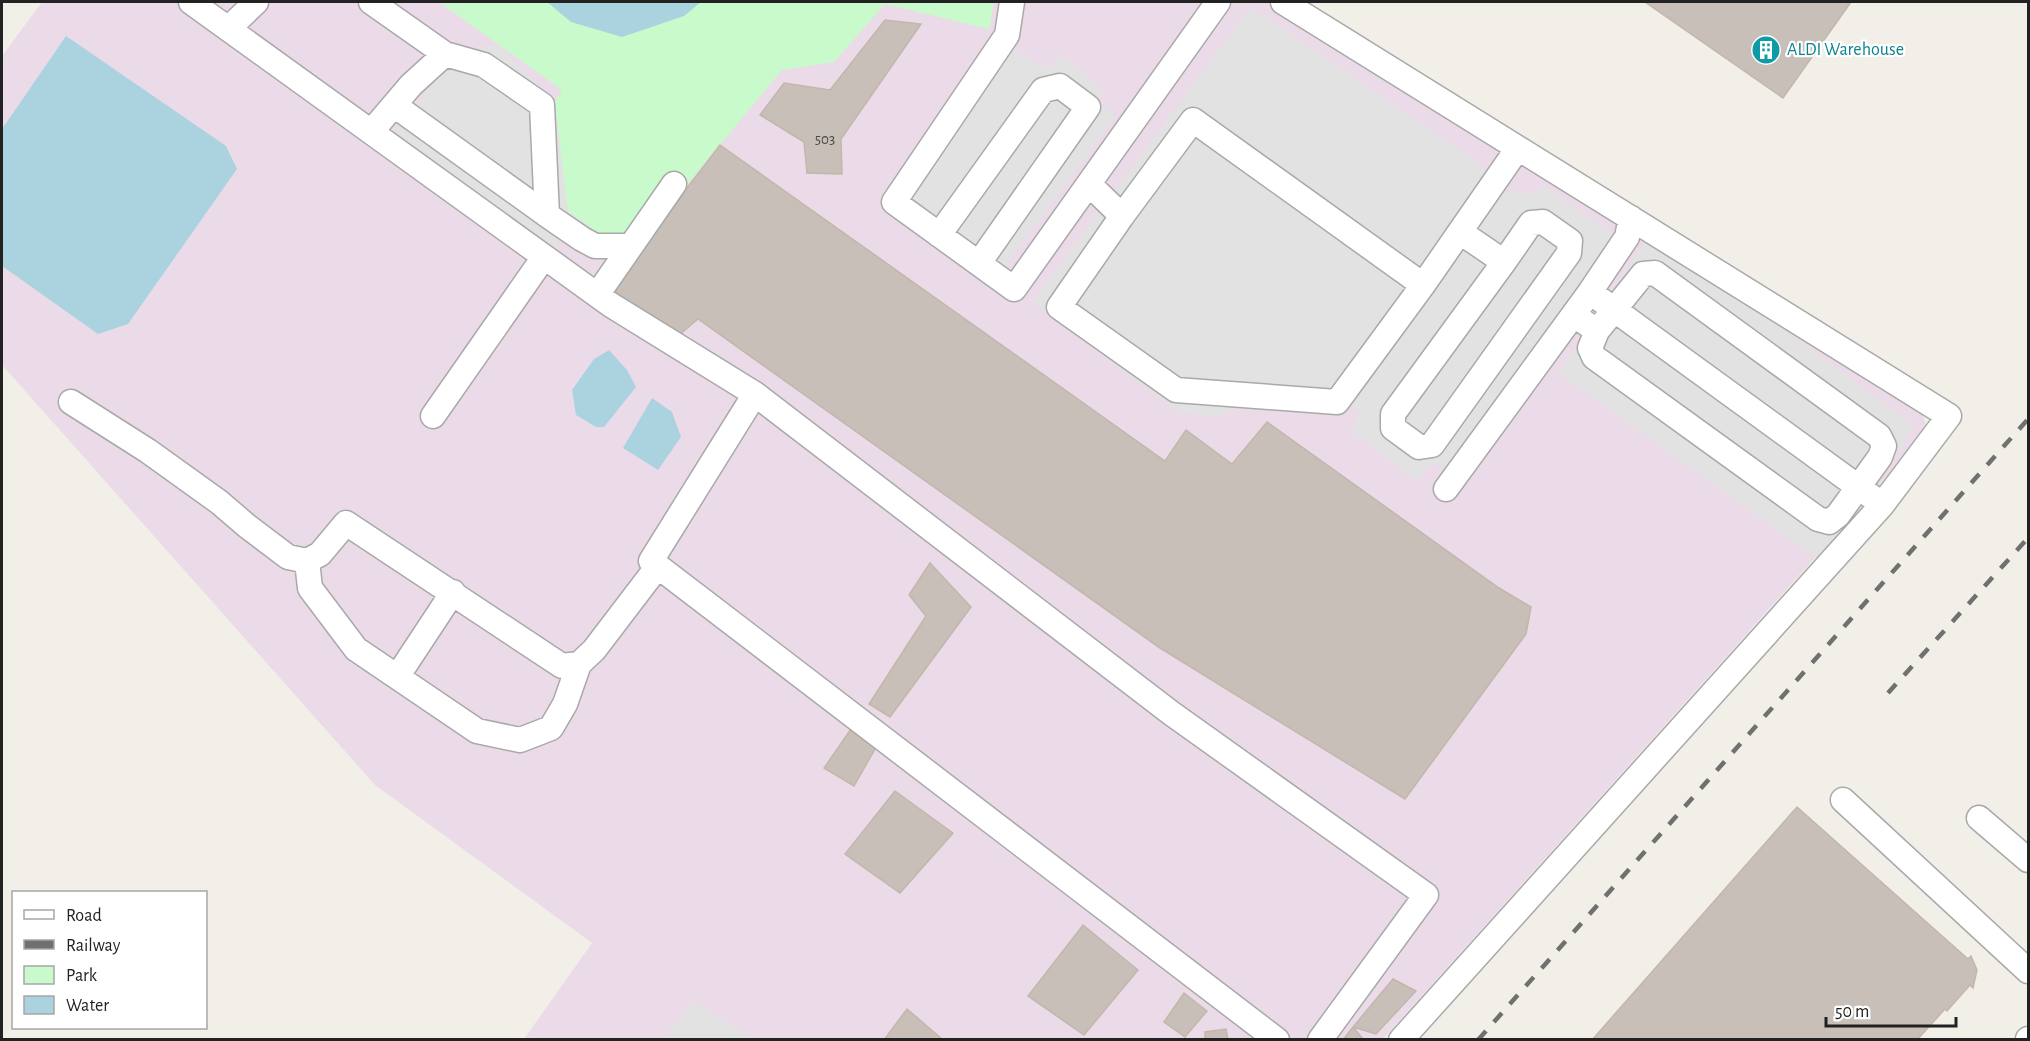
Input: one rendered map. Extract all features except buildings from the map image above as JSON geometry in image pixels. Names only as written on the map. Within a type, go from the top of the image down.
[{"type":"street","points":[[191,2],[597,295],[755,394],[1171,713],[1426,895],[1320,1040]]},
{"type":"street","points":[[228,29],[256,2]]},
{"type":"street","points":[[371,2],[445,54],[484,65],[542,105],[547,215]]},
{"type":"street","points":[[1012,2],[1007,35],[894,202],[1014,289],[1218,2]]},
{"type":"street","points":[[1283,2],[1948,416],[1882,506],[1401,1040]]},
{"type":"street","points":[[371,132],[411,85],[445,54]]},
{"type":"street","points":[[939,235],[1043,90],[1060,86],[1088,107],[979,263]]},
{"type":"street","points":[[394,105],[547,215],[595,246],[631,246]]},
{"type":"street","points":[[1423,285],[1193,120],[1059,307],[1176,390],[1337,402],[1423,285],[1518,148]]},
{"type":"street","points":[[597,295],[674,184]]},
{"type":"street","points":[[1089,184],[1122,216]]},
{"type":"street","points":[[1446,489],[1583,302],[1627,237],[1631,218]]},
{"type":"street","points":[[1543,222],[1570,241],[1569,253],[1432,445],[1419,447],[1393,428],[1393,414],[1504,262],[1531,223],[1543,222]]},
{"type":"street","points":[[1460,232],[1504,262]]},
{"type":"street","points":[[434,416],[544,257]]},
{"type":"street","points":[[1654,273],[1879,436],[1884,446],[1880,457],[1838,515],[1829,522],[1818,519],[1594,357],[1590,348],[1597,331],[1614,308],[1643,274],[1654,273]]},
{"type":"street","points":[[1552,277],[1583,302],[1597,331]]},
{"type":"street","points":[[1583,302],[1614,308],[1882,506]]},
{"type":"street","points":[[755,394],[651,561],[1277,1040]]},
{"type":"street","points":[[71,402],[148,450],[288,557],[307,561],[320,554],[346,524],[453,592],[562,666],[579,664]]},
{"type":"street","points":[[307,561],[310,588],[356,649],[477,730],[520,740],[551,728],[565,704],[579,664],[594,650],[658,566]]},
{"type":"street","points":[[397,677],[453,592]]},
{"type":"street","points":[[1843,800],[2028,971]]},
{"type":"street","points":[[1979,818],[2028,860]]},
{"type":"shaded area","points":[[42,2],[1271,2],[1919,402],[1928,432],[1383,1039],[524,1039],[592,943],[375,785],[2,365],[2,56]]},
{"type":"shaded area","points":[[1251,7],[1482,166],[1503,193],[1519,190],[1535,195],[1543,185],[1610,232],[1609,243],[1449,470],[1433,463],[1416,480],[1351,431],[1360,411],[1344,404],[1238,407],[1217,417],[1175,410],[1032,302]]},
{"type":"shaded area","points":[[498,44],[555,102],[568,212],[556,250],[392,136],[454,56]]},
{"type":"shaded area","points":[[1007,46],[1046,69],[1062,55],[1104,91],[1096,100],[1116,116],[997,276],[898,205]]},
{"type":"shaded area","points":[[1652,231],[1914,426],[1826,565],[1559,373]]},
{"type":"shaded area","points":[[693,1001],[752,1039],[665,1039]]},
{"type":"green space","points":[[439,2],[994,2],[989,29],[885,4],[834,62],[782,70],[689,182],[612,241],[568,212],[548,113],[562,90]]},
{"type":"water","points":[[547,2],[701,2],[684,16],[622,37],[571,22]]},
{"type":"water","points":[[66,36],[226,146],[237,169],[128,324],[98,334],[2,266],[2,129]]},
{"type":"water","points":[[609,350],[627,370],[636,387],[604,427],[596,427],[576,415],[572,390],[594,359]]},
{"type":"water","points":[[652,398],[672,412],[681,437],[658,470],[623,448]]},
{"type":"railway","points":[[1478,1040],[2028,419]]},
{"type":"railway","points":[[1888,693],[2028,538]]},
{"type":"place","name":"ALDI Warehouse","points":[[1766,50]]}]
